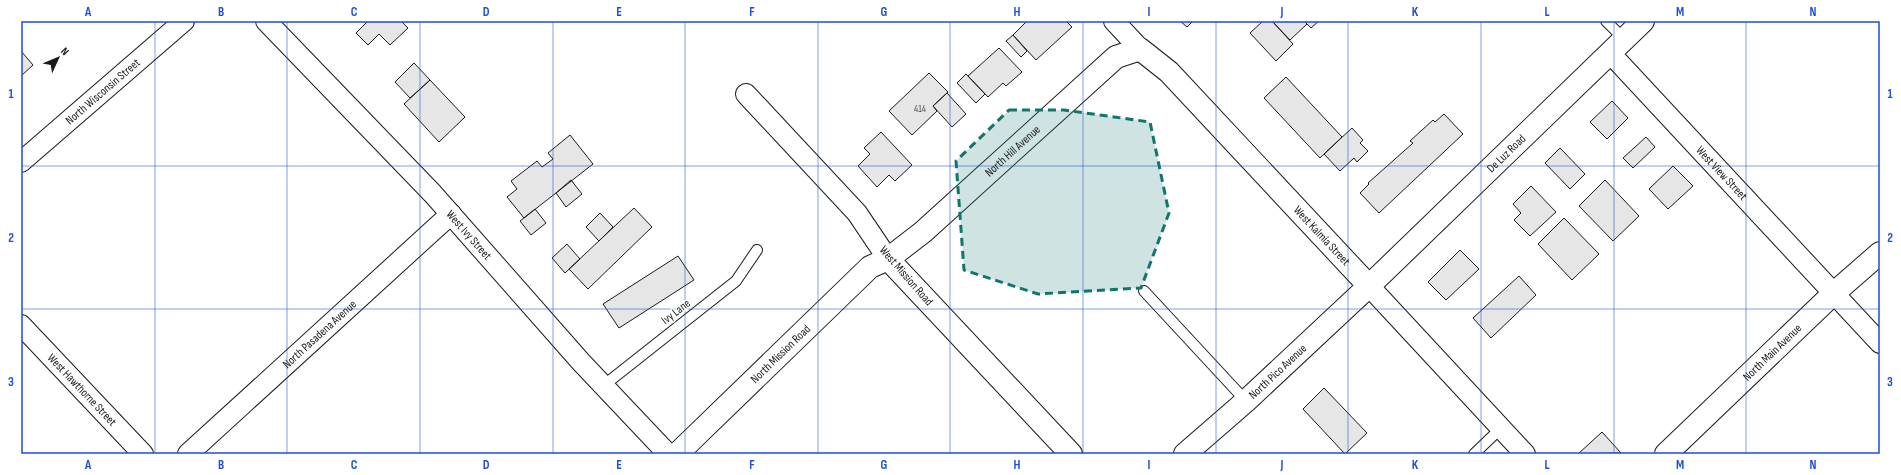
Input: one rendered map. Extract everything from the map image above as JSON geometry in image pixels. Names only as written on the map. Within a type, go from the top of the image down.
[{"type":"main road","name":"De Luz Road","points":[[1368,286],[1643,21]]},
{"type":"main road","name":"North Hill Avenue","points":[[888,259],[923,232],[1116,56],[1140,49]]},
{"type":"main road","name":"West Kalmia Street","points":[[1140,49],[1169,72],[1368,286]]},
{"type":"main road","name":"North Main Avenue","points":[[1666,454],[1834,294],[1880,253]]},
{"type":"main road","name":"North Mission Road","points":[[677,454],[870,267],[888,259]]},
{"type":"main road","name":"West Mission Road","points":[[888,259],[1071,454]]},
{"type":"main road","name":"North Pico Avenue","points":[[1185,454],[1246,400],[1368,286]]},
{"type":"street","name":"North Wisconsin Street","points":[[21,162],[184,21]]},
{"type":"street","name":"West Ivy Street","points":[[266,21],[451,214],[603,386],[668,454]]},
{"type":"street","name":"West Kalmia Street","points":[[1120,23],[1140,49]]},
{"type":"street","name":"West View Street","points":[[1617,46],[1834,294],[1880,343]]},
{"type":"street","name":"West Mission Road","points":[[746,94],[857,212],[888,259]]},
{"type":"street","name":"North Pasadena Avenue","points":[[188,454],[451,214]]},
{"type":"street","name":"West Kalmia Street","points":[[1368,286],[1525,454]]},
{"type":"street","name":"West Hawthorne Street","points":[[21,325],[143,454]]},
{"type":"lane","points":[[1606,21],[1617,46]]},
{"type":"lane","name":"Ivy Lane","points":[[603,386],[736,282],[756,250]]},
{"type":"lane","points":[[1144,292],[1246,400]]},
{"type":"lane","points":[[1474,454],[1501,428]]},
{"type":"highlighted area","points":[[1009,110],[1064,110],[1150,122],[1169,213],[1141,288],[1038,294],[964,270],[956,161]]},
{"type":"building","points":[[368,21],[401,21],[408,28],[390,45],[379,34],[368,45],[356,33]]},
{"type":"building","points":[[1027,21],[1066,21],[1072,27],[1036,60],[1013,35]]},
{"type":"building","points":[[1180,21],[1193,21],[1187,27]]},
{"type":"building","points":[[1263,21],[1272,21],[1293,44],[1276,61],[1250,33]]},
{"type":"building","points":[[1272,21],[1304,21],[1307,24],[1290,40]]},
{"type":"building","points":[[1304,21],[1319,21],[1311,28]]},
{"type":"building","points":[[1013,35],[1027,51],[1021,57],[1006,41]]},
{"type":"building","points":[[999,48],[1022,72],[1006,86],[1003,83],[988,97],[968,76]]},
{"type":"building","points":[[21,51],[33,65],[21,76]]},
{"type":"building","points":[[414,63],[430,80],[410,98],[395,82]]},
{"type":"building","points":[[929,73],[948,92],[933,106],[937,111],[912,135],[889,111]]},
{"type":"building","points":[[966,74],[985,94],[976,103],[957,83]]},
{"type":"building","points":[[1286,77],[1342,137],[1320,158],[1264,98]]},
{"type":"building","points":[[430,80],[465,117],[439,142],[404,104]]},
{"type":"building","points":[[947,93],[966,114],[952,127],[933,106]]},
{"type":"building","points":[[1612,101],[1628,118],[1607,139],[1590,122]]},
{"type":"building","points":[[1444,114],[1463,134],[1379,213],[1360,193],[1369,184],[1368,183],[1413,143],[1410,141],[1433,120],[1435,122]]},
{"type":"building","points":[[1352,128],[1363,140],[1360,143],[1368,151],[1357,162],[1354,158],[1340,171],[1324,154]]},
{"type":"building","points":[[881,132],[912,165],[895,181],[889,175],[877,187],[858,166],[870,154],[864,148]]},
{"type":"building","points":[[570,135],[593,164],[524,218],[507,197],[517,189],[511,181],[537,161],[542,167],[553,159],[548,153]]},
{"type":"building","points":[[1646,137],[1655,147],[1633,168],[1623,158]]},
{"type":"building","points":[[1560,148],[1585,174],[1570,189],[1545,163]]},
{"type":"building","points":[[1673,166],[1693,186],[1668,209],[1649,189]]},
{"type":"building","points":[[571,180],[582,194],[566,207],[556,193]]},
{"type":"building","points":[[1605,180],[1639,216],[1613,241],[1579,206]]},
{"type":"building","points":[[1531,186],[1556,212],[1530,236],[1514,220],[1521,213],[1513,204]]},
{"type":"building","points":[[634,208],[652,227],[588,289],[569,269]]},
{"type":"building","points":[[535,209],[546,223],[531,235],[520,221]]},
{"type":"building","points":[[600,213],[613,227],[599,241],[586,227]]},
{"type":"building","points":[[1564,218],[1599,254],[1572,280],[1538,244]]},
{"type":"building","points":[[567,244],[580,259],[565,273],[552,258]]},
{"type":"building","points":[[1460,250],[1479,269],[1446,300],[1428,282]]},
{"type":"building","points":[[678,256],[694,280],[619,328],[603,304]]},
{"type":"building","points":[[1519,276],[1536,295],[1491,338],[1473,318]]},
{"type":"building","points":[[1324,388],[1367,433],[1345,454],[1303,409]]},
{"type":"building","points":[[1602,432],[1621,453],[1578,454]]}]
